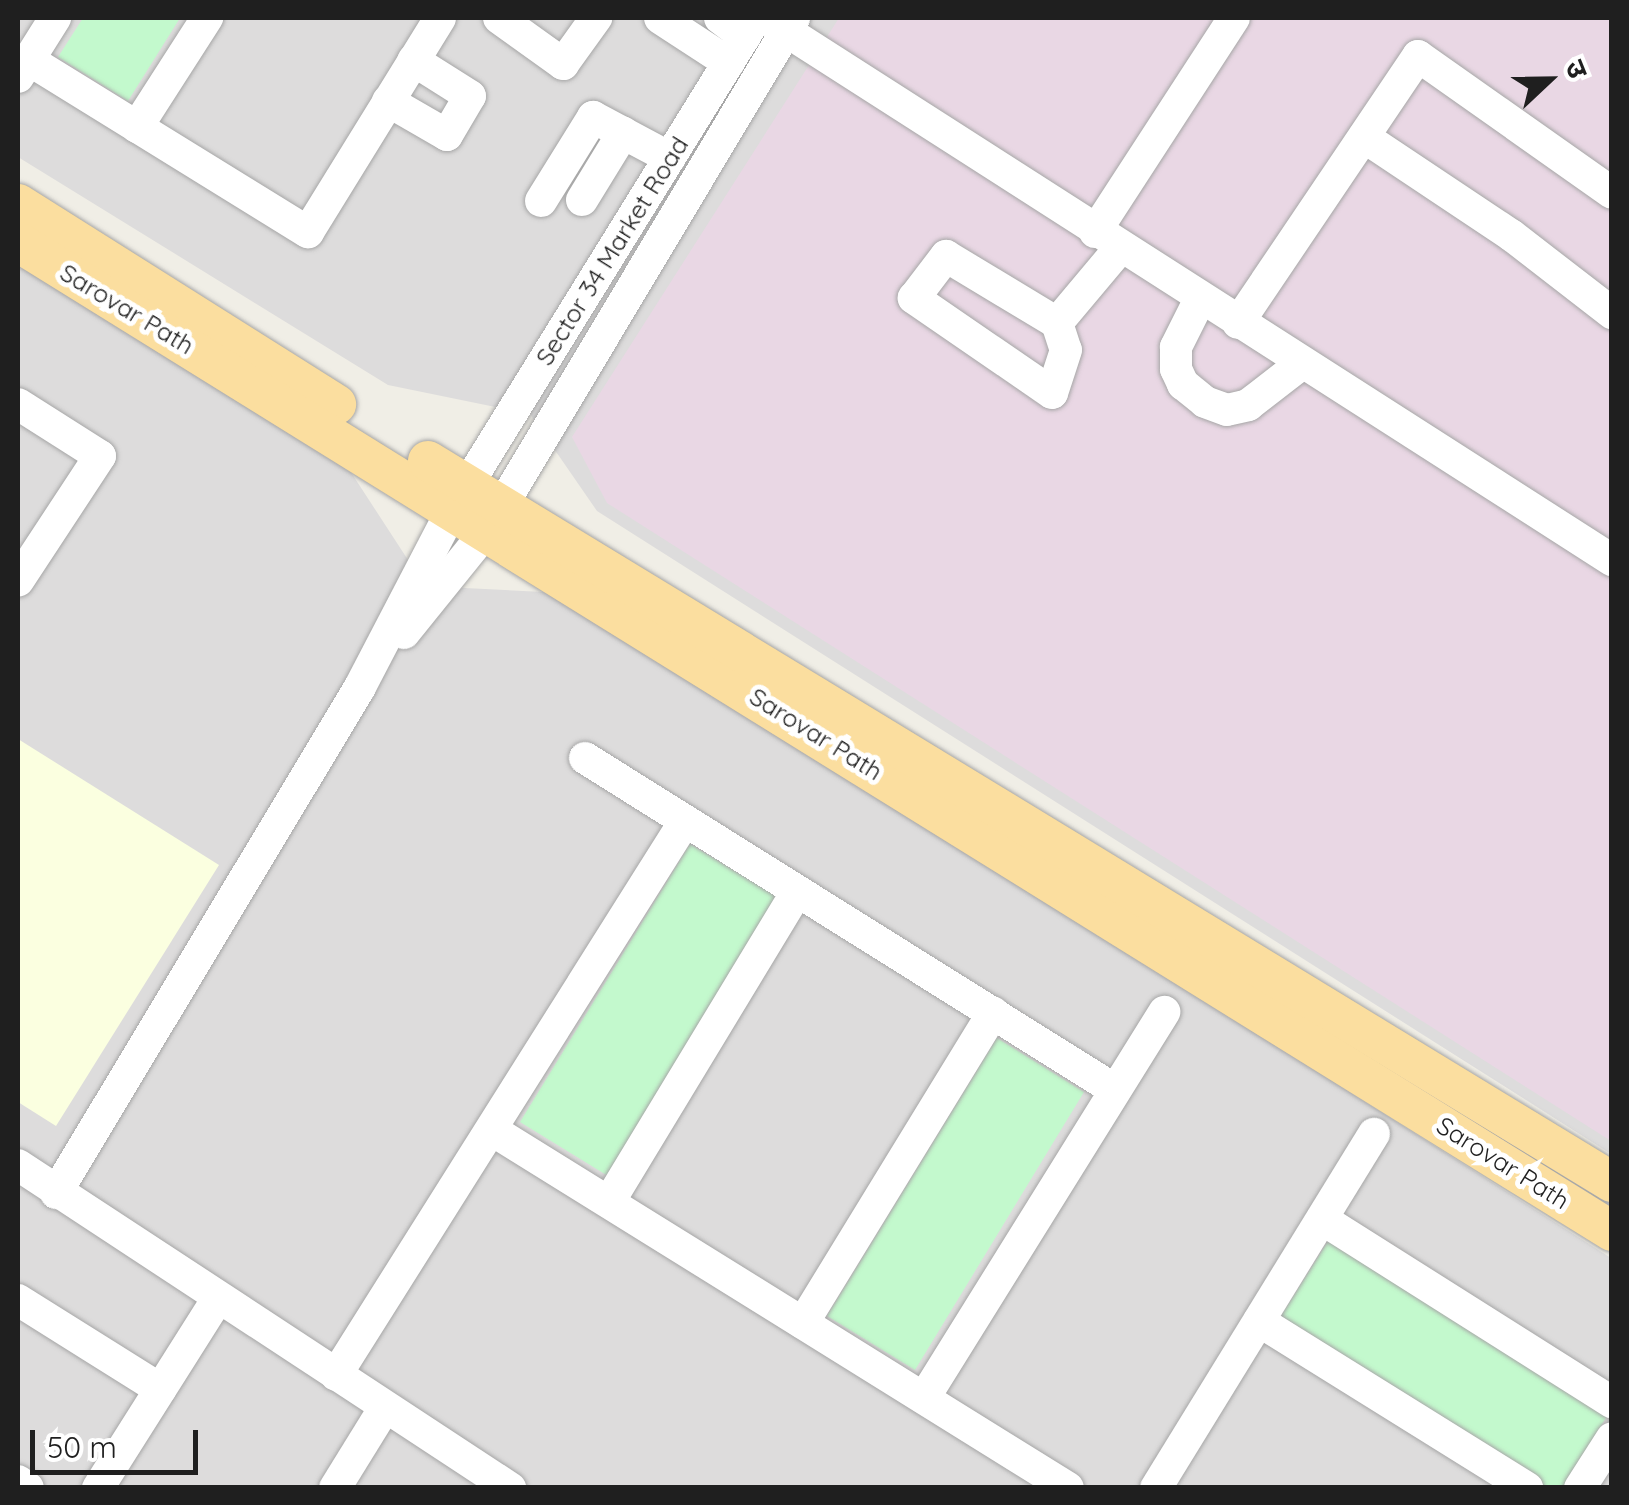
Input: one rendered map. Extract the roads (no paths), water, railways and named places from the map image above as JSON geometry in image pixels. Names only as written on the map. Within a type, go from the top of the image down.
[{"type":"main road","name":"Sarovar Path","points":[[18,204],[460,496]]},
{"type":"main road","name":"Sarovar Path","points":[[18,242],[496,517],[1612,1182]]},
{"type":"main road","name":"Sarovar Path","points":[[496,517],[1612,1231]]},
{"type":"street","points":[[55,18],[23,68],[138,127],[308,232],[440,18]]},
{"type":"street","points":[[138,127],[207,18]]},
{"type":"street","points":[[498,18],[563,64],[596,18]]},
{"type":"street","points":[[660,18],[756,29],[1107,240],[1612,560]]},
{"type":"street","points":[[1057,323],[946,256],[914,298],[1052,393],[1066,350],[1057,323],[1234,18]]},
{"type":"street","points":[[56,1193],[360,687],[496,517],[756,29]]},
{"type":"street","name":"Sector 34 Market Road","points":[[360,687],[460,496],[670,158],[756,29]]},
{"type":"street","points":[[1238,323],[1418,56],[1612,193]]},
{"type":"street","points":[[388,102],[447,135],[470,96],[414,60]]},
{"type":"street","points":[[541,201],[593,117],[670,158]]},
{"type":"street","points":[[582,200],[623,134]]},
{"type":"street","points":[[1364,137],[1511,235],[1612,313]]},
{"type":"street","points":[[1200,299],[1176,347],[1176,369],[1183,384],[1205,402],[1226,410],[1248,404],[1301,364]]},
{"type":"street","points":[[18,404],[100,456],[18,581]]},
{"type":"street","points":[[584,758],[1115,1090]]},
{"type":"street","points":[[336,1375],[684,821]]},
{"type":"street","points":[[609,1202],[797,891]]},
{"type":"street","points":[[924,1398],[1164,1012]]},
{"type":"street","points":[[804,1323],[992,1014]]},
{"type":"street","points":[[492,1130],[1068,1488]]},
{"type":"street","points":[[1156,1488],[1374,1134]]},
{"type":"street","points":[[18,1166],[510,1488]]},
{"type":"street","points":[[1322,1218],[1612,1402]]},
{"type":"street","points":[[98,1488],[218,1298]]},
{"type":"street","points":[[18,1301],[160,1390]]},
{"type":"street","points":[[1258,1321],[1527,1488]]},
{"type":"street","points":[[335,1488],[385,1407]]},
{"type":"street","points":[[1580,1488],[1612,1438]]},
{"type":"street","points":[[18,1481],[28,1488]]}]
